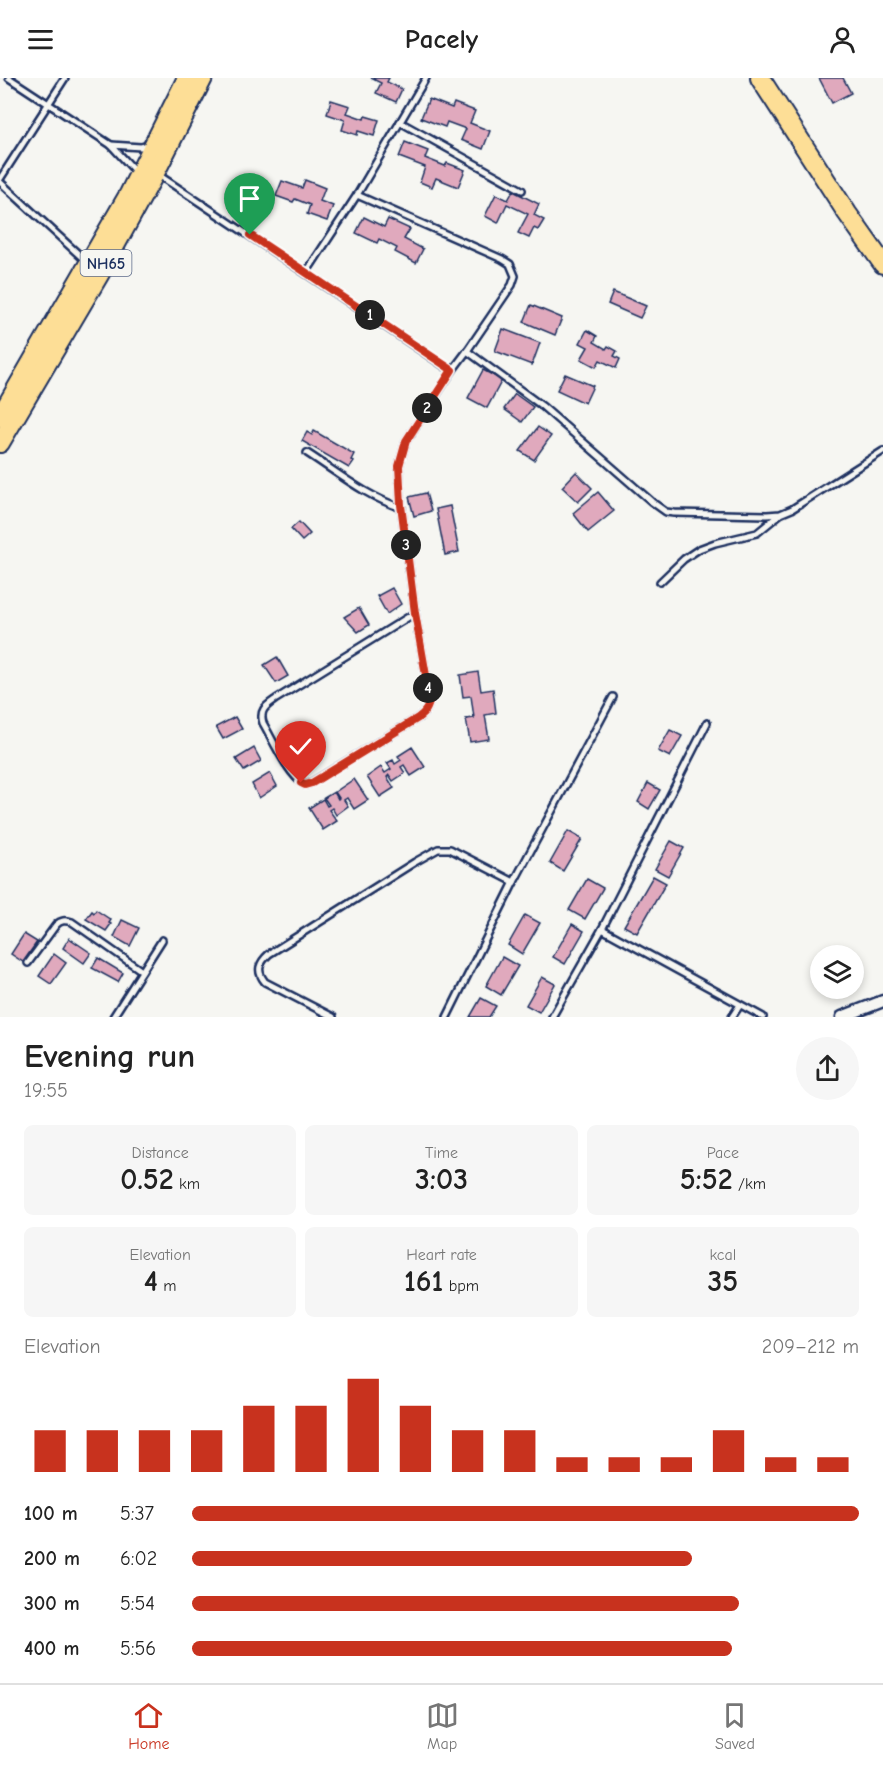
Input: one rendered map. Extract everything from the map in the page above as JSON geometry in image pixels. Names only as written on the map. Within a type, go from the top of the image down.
[{"type":"main road","name":"NH65","points":[[0,443],[99,275],[145,172],[156,140],[187,78]]},
{"type":"main road","name":"NH65","points":[[0,417],[89,263],[203,78]]},
{"type":"main road","points":[[760,78],[847,213],[882,260]]},
{"type":"street","points":[[842,1017],[883,1001]]},
{"type":"lane","points":[[65,78],[0,181],[89,263]]},
{"type":"lane","points":[[306,273],[357,195],[426,78]]},
{"type":"lane","points":[[12,79],[111,145],[131,166],[145,172],[306,273],[452,370]]},
{"type":"lane","points":[[400,122],[522,190]]},
{"type":"lane","points":[[111,145],[141,147],[156,140]]},
{"type":"lane","points":[[357,195],[483,250],[510,264],[515,276],[512,285],[452,370],[402,450],[399,466],[402,508],[415,613],[430,698],[429,707],[425,713],[312,783],[305,785],[301,783],[289,768],[262,723],[262,710],[415,613]]},
{"type":"lane","points":[[467,351],[542,406],[666,512],[767,516],[780,514],[792,509],[883,451]]},
{"type":"lane","points":[[307,453],[369,494],[402,508]]},
{"type":"lane","points":[[660,582],[684,559],[699,549],[757,533],[780,514]]},
{"type":"lane","points":[[447,1017],[514,882],[613,697]]},
{"type":"lane","points":[[552,1017],[602,929],[707,723]]},
{"type":"lane","points":[[333,1017],[265,982],[260,976],[261,961],[278,948],[438,849],[450,849],[514,882]]},
{"type":"lane","points":[[28,963],[56,925],[66,920],[80,927],[142,971]]},
{"type":"lane","points":[[602,929],[763,1017]]},
{"type":"lane","points":[[113,1017],[162,940]]},
{"type":"lane","points":[[732,1017],[740,1005]]},
{"type":"building","points":[[371,78],[389,78],[387,82],[402,89],[396,102],[376,93],[381,83]]},
{"type":"building","points":[[819,78],[843,78],[851,93],[832,103]]},
{"type":"building","points":[[429,99],[452,108],[454,103],[475,111],[470,123],[490,131],[483,149],[461,140],[466,129],[447,122],[445,127],[421,118]]},
{"type":"building","points":[[331,100],[350,106],[347,113],[364,119],[365,116],[379,120],[374,136],[358,131],[357,135],[342,130],[345,120],[327,114]]},
{"type":"building","points":[[405,142],[428,151],[425,158],[445,166],[447,163],[465,170],[458,187],[436,178],[432,187],[420,182],[425,167],[399,157]]},
{"type":"building","points":[[305,180],[325,188],[320,201],[333,206],[327,221],[307,214],[310,205],[295,199],[293,202],[276,196],[282,181],[302,188]]},
{"type":"building","points":[[513,191],[539,204],[534,215],[544,220],[538,230],[534,228],[529,238],[518,233],[528,214],[507,204],[498,223],[485,216],[496,194],[508,200]]},
{"type":"building","points":[[364,217],[384,227],[388,219],[410,229],[404,239],[423,249],[416,263],[395,252],[397,248],[379,239],[377,243],[356,233]]},
{"type":"building","points":[[613,292],[646,306],[640,318],[608,304]]},
{"type":"building","points":[[531,305],[562,318],[555,335],[524,322]]},
{"type":"building","points":[[503,329],[540,343],[532,365],[495,351]]},
{"type":"building","points":[[587,330],[597,336],[594,342],[606,349],[608,346],[617,351],[614,356],[620,359],[616,368],[600,360],[596,367],[581,359],[588,347],[580,343]]},
{"type":"building","points":[[483,370],[502,380],[487,408],[468,398]]},
{"type":"building","points":[[565,374],[593,386],[585,403],[557,390]]},
{"type":"building","points":[[515,394],[533,407],[522,422],[504,409]]},
{"type":"building","points":[[538,427],[551,436],[534,460],[520,451]]},
{"type":"building","points":[[314,431],[354,454],[351,460],[354,461],[349,468],[302,441],[307,432],[312,435]]},
{"type":"building","points":[[576,472],[592,488],[578,502],[562,487]]},
{"type":"building","points":[[598,492],[614,511],[588,532],[573,513]]},
{"type":"building","points":[[426,493],[431,511],[414,516],[409,497]]},
{"type":"building","points":[[450,506],[459,552],[445,555],[436,509]]},
{"type":"building","points":[[299,522],[310,534],[302,541],[291,529]]},
{"type":"building","points":[[392,588],[401,604],[387,614],[377,596]]},
{"type":"building","points":[[359,608],[369,625],[358,632],[344,617]]},
{"type":"building","points":[[277,657],[288,676],[276,683],[264,665]]},
{"type":"building","points":[[478,672],[481,691],[493,689],[496,713],[485,715],[489,739],[470,742],[466,719],[474,718],[471,696],[463,697],[460,675]]},
{"type":"building","points":[[235,717],[242,729],[223,739],[216,727]]},
{"type":"building","points":[[670,730],[682,736],[670,757],[658,751]]},
{"type":"building","points":[[412,747],[425,767],[411,776],[404,765],[401,767],[405,773],[393,781],[389,775],[387,777],[394,788],[380,797],[367,777],[381,767],[385,773],[391,769],[387,763],[393,760],[395,764],[401,760],[398,756]]},
{"type":"building","points":[[254,748],[261,761],[244,771],[236,759]]},
{"type":"building","points":[[270,773],[277,786],[259,798],[252,784]]},
{"type":"building","points":[[354,779],[368,800],[354,809],[347,798],[344,800],[348,806],[336,815],[332,808],[329,810],[337,821],[323,830],[309,808],[323,799],[327,806],[329,805],[324,798],[334,792],[338,799],[335,792]]},
{"type":"building","points":[[648,783],[660,790],[649,809],[638,802]]},
{"type":"building","points":[[568,831],[582,839],[563,871],[550,863]]},
{"type":"building","points":[[671,841],[684,848],[668,876],[655,869]]},
{"type":"building","points":[[653,876],[666,883],[637,933],[624,926]]},
{"type":"building","points":[[587,879],[603,888],[585,919],[569,910]]},
{"type":"building","points":[[96,910],[111,920],[106,931],[86,919],[92,911],[94,913]]},
{"type":"building","points":[[525,915],[540,923],[522,954],[508,945]]},
{"type":"building","points":[[122,920],[139,928],[130,946],[114,937]]},
{"type":"building","points":[[572,924],[584,931],[565,964],[553,957]]},
{"type":"building","points":[[24,934],[37,942],[23,962],[11,954]]},
{"type":"building","points":[[69,938],[91,953],[84,963],[63,948]]},
{"type":"building","points":[[54,954],[66,963],[51,984],[39,976]]},
{"type":"building","points":[[502,957],[518,966],[501,995],[486,986]]},
{"type":"building","points":[[98,958],[123,973],[118,982],[92,968]]},
{"type":"building","points":[[542,977],[555,984],[539,1012],[526,1005]]},
{"type":"building","points":[[481,998],[496,1006],[489,1017],[470,1017]]},
{"type":"route","points":[[250,235],[452,370],[406,441],[399,466],[401,505],[415,613],[430,698],[429,707],[418,718],[312,783],[308,785],[301,783]]}]
